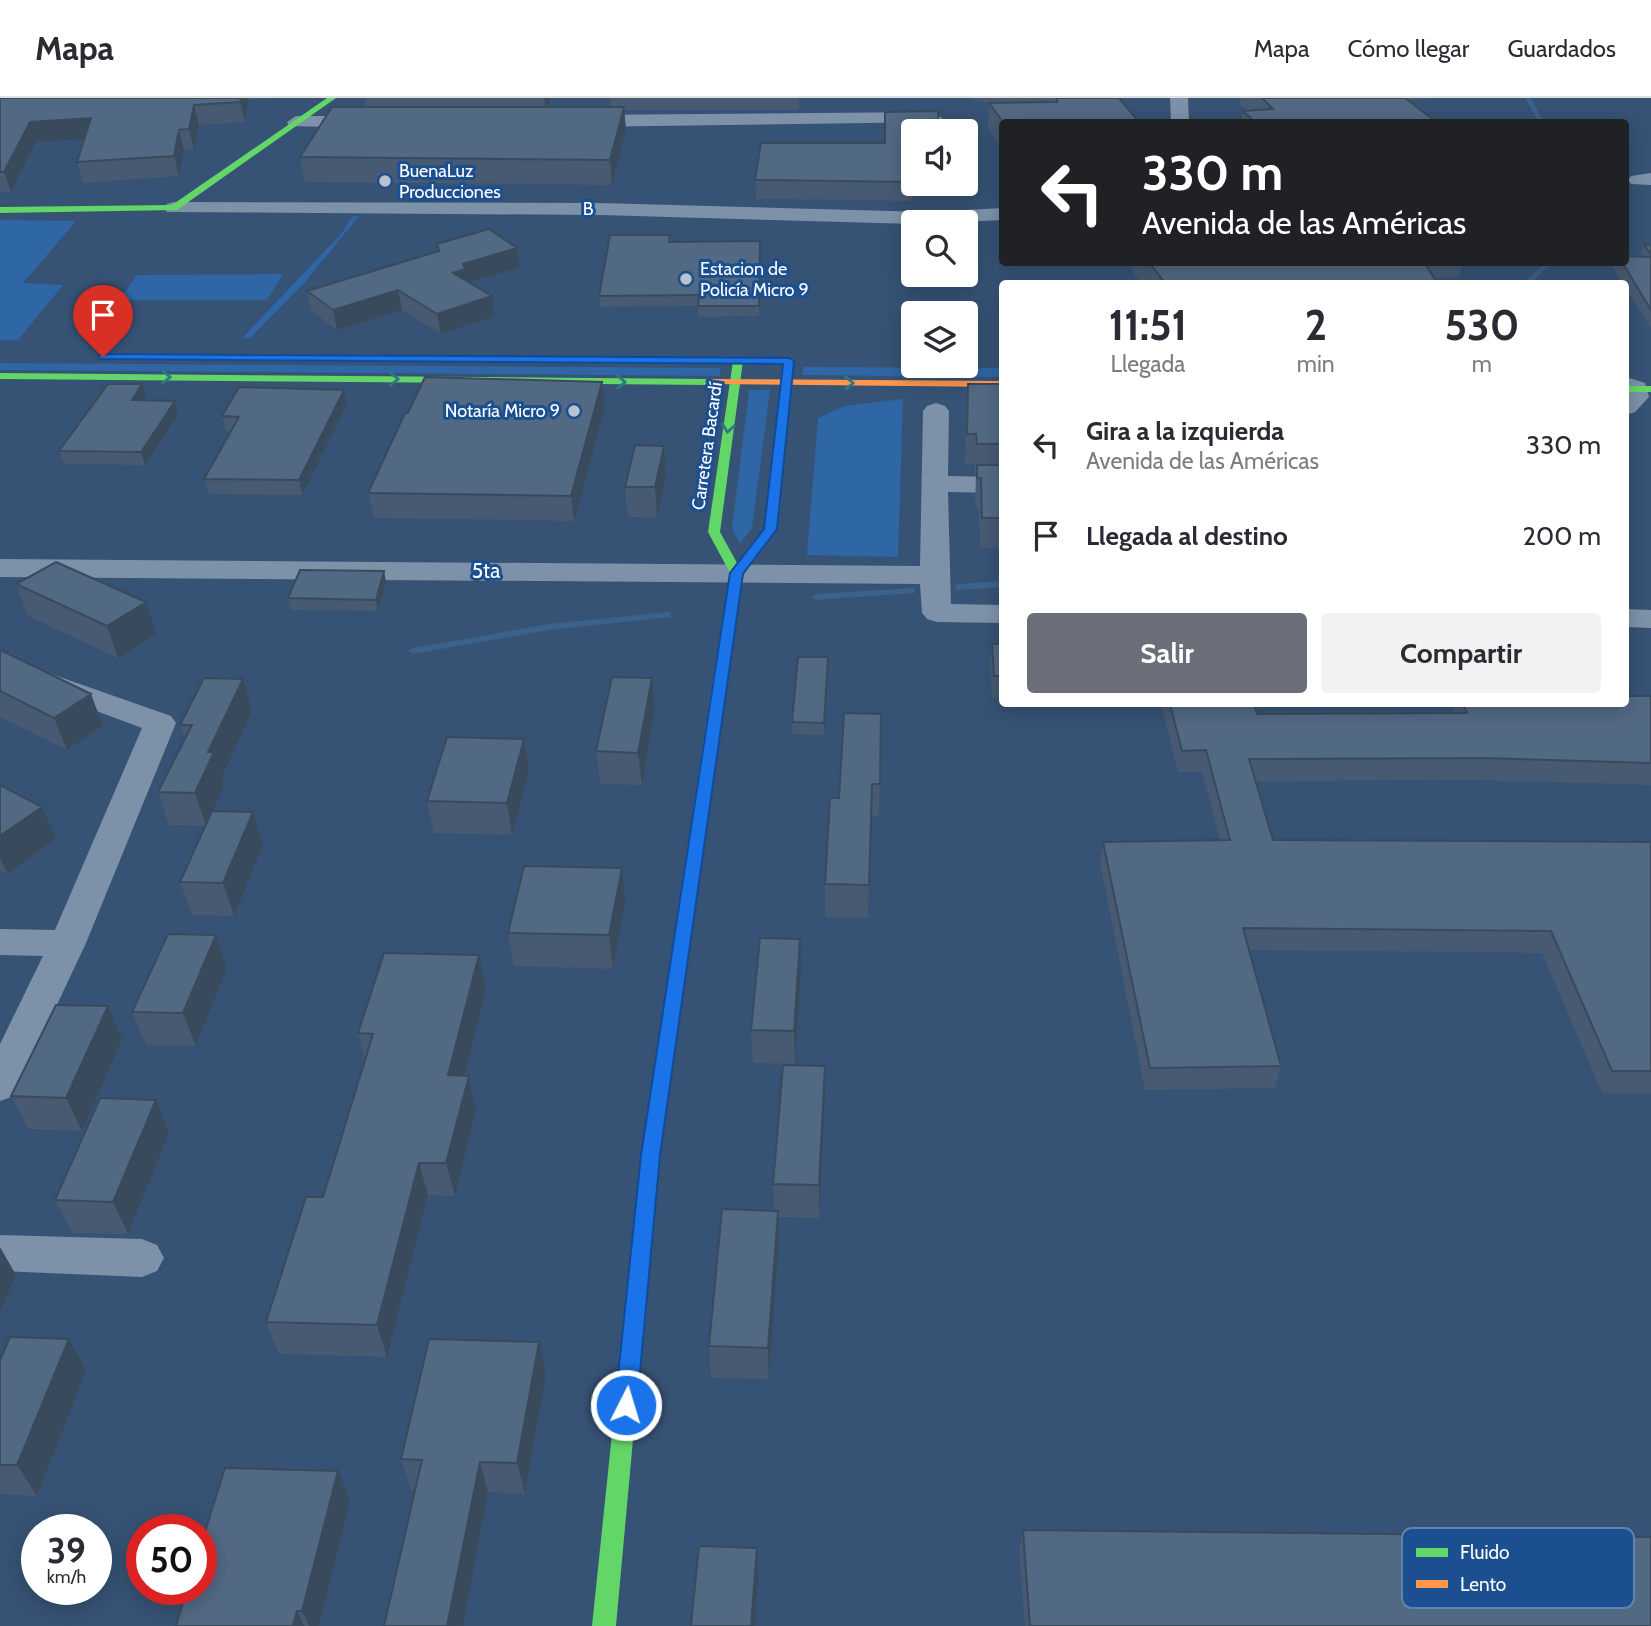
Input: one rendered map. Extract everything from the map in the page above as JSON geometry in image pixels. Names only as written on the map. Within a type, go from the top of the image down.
[{"type":"main road","points":[[0,210],[174,208],[332,98]]},
{"type":"main road","name":"Carretera Bacardí","points":[[736,573],[714,532],[738,361]]},
{"type":"main road","points":[[604,1626],[650,1155],[736,573],[770,529],[789,361]]},
{"type":"main road","points":[[0,376],[999,384]]},
{"type":"street","points":[[579,98],[563,121],[937,118]]},
{"type":"street","points":[[1179,98],[1180,119]]},
{"type":"street","points":[[296,122],[392,122]]},
{"type":"street","name":"B","points":[[174,208],[600,209],[929,218],[999,214]]},
{"type":"street","points":[[936,411],[934,575],[937,613],[999,614]]},
{"type":"street","points":[[937,484],[999,485]]},
{"type":"street","name":"5ta","points":[[0,568],[934,575]]},
{"type":"street","points":[[1629,618],[1651,619]]},
{"type":"street","points":[[0,665],[160,723],[68,943],[0,1085]]},
{"type":"street","points":[[0,942],[68,943]]},
{"type":"street","points":[[0,1253],[142,1258]]},
{"type":"shaded area","points":[[353,216],[359,216],[305,282],[250,338],[242,338],[341,234]]},
{"type":"shaded area","points":[[0,220],[76,221],[23,283],[63,285],[18,340],[0,340]]},
{"type":"shaded area","points":[[283,274],[267,300],[119,300],[137,275]]},
{"type":"shaded area","points":[[0,363],[721,368],[719,376],[0,370]]},
{"type":"shaded area","points":[[803,367],[901,367],[901,376],[802,375]]},
{"type":"shaded area","points":[[978,368],[999,368],[999,377],[978,377]]},
{"type":"shaded area","points":[[749,390],[770,390],[752,528],[740,544],[732,528]]},
{"type":"shaded area","points":[[903,399],[898,557],[807,555],[818,418],[844,406]]},
{"type":"building","points":[[0,98],[241,98],[240,102],[194,105],[189,129],[179,130],[174,156],[77,162],[91,118],[30,122],[4,172],[0,172]]},
{"type":"building","points":[[1057,98],[1119,98],[1136,119],[1001,119],[989,103],[1057,102]]},
{"type":"building","points":[[1262,98],[1405,98],[1432,119],[1252,119],[1243,111],[1273,109]]},
{"type":"building","points":[[332,107],[624,107],[610,160],[300,157]]},
{"type":"building","points":[[938,111],[938,119],[901,119],[901,182],[755,180],[761,143],[885,143],[885,112]]},
{"type":"building","points":[[489,229],[517,248],[463,264],[465,269],[453,273],[492,296],[437,314],[398,290],[333,310],[307,291],[439,251],[437,244]]},
{"type":"building","name":"Estacion de Policía Micro 9","points":[[610,235],[670,235],[669,242],[760,241],[759,306],[698,306],[699,295],[599,296]]},
{"type":"building","points":[[1644,244],[1651,245],[1651,255]]},
{"type":"building","points":[[1629,256],[1651,257],[1651,310],[1624,266],[1629,266]]},
{"type":"building","points":[[1152,266],[1427,266],[1435,280],[1163,280]]},
{"type":"building","points":[[425,377],[602,382],[571,496],[368,493]]},
{"type":"building","points":[[108,384],[142,384],[132,400],[175,401],[141,452],[59,451]]},
{"type":"building","points":[[968,384],[999,384],[999,444],[977,444],[976,434],[967,434]]},
{"type":"building","points":[[239,387],[344,390],[299,480],[204,479],[239,417],[222,416]]},
{"type":"building","points":[[635,445],[664,446],[655,487],[625,487]]},
{"type":"building","points":[[977,465],[999,465],[999,518],[982,518],[981,478],[977,478]]},
{"type":"building","points":[[56,562],[146,602],[107,626],[16,584]]},
{"type":"building","points":[[300,570],[384,571],[376,600],[288,598]]},
{"type":"building","points":[[992,644],[999,644],[999,676],[994,676]]},
{"type":"building","points":[[0,650],[91,694],[54,718],[0,691]]},
{"type":"building","points":[[798,657],[828,657],[824,723],[792,722]]},
{"type":"building","points":[[612,677],[652,678],[638,753],[596,751]]},
{"type":"building","points":[[204,678],[243,679],[208,752],[214,752],[195,793],[158,792],[192,725],[180,725]]},
{"type":"building","points":[[1629,696],[1651,696],[1651,763],[1484,758],[1249,759],[1273,840],[1651,842],[1651,1071],[1612,1071],[1551,931],[1243,928],[1281,1066],[1150,1068],[1103,842],[1230,840],[1206,750],[1182,751],[1171,707],[1255,707],[1257,714],[1467,713],[1464,707],[1629,707]]},
{"type":"building","points":[[844,713],[881,714],[880,784],[872,784],[869,885],[825,884],[830,798],[839,798]]},
{"type":"building","points":[[447,737],[524,739],[507,803],[427,801]]},
{"type":"building","points":[[0,785],[42,807],[0,836]]},
{"type":"building","points":[[212,811],[253,812],[223,883],[180,882]]},
{"type":"building","points":[[524,866],[622,868],[609,935],[508,933]]},
{"type":"building","points":[[168,934],[216,935],[183,1013],[132,1012]]},
{"type":"building","points":[[760,938],[800,939],[794,1031],[751,1030]]},
{"type":"building","points":[[384,953],[479,955],[448,1075],[469,1076],[446,1163],[419,1163],[377,1325],[266,1322],[306,1197],[323,1197],[373,1034],[358,1033]]},
{"type":"building","points":[[56,1005],[108,1006],[66,1098],[11,1096]]},
{"type":"building","points":[[783,1065],[825,1066],[819,1185],[773,1184]]},
{"type":"building","points":[[100,1098],[156,1100],[113,1202],[55,1200]]},
{"type":"building","points":[[722,1209],[778,1211],[768,1348],[709,1346]]},
{"type":"building","points":[[10,1337],[69,1339],[17,1465],[0,1465],[0,1360]]},
{"type":"building","points":[[429,1339],[539,1342],[517,1463],[480,1462],[447,1626],[384,1626],[422,1460],[401,1459]]},
{"type":"building","points":[[225,1468],[338,1471],[302,1611],[297,1611],[293,1626],[176,1626],[182,1605],[217,1605],[217,1514],[210,1514]]},
{"type":"building","points":[[1023,1530],[1402,1534],[1402,1608],[1634,1608],[1634,1537],[1651,1537],[1651,1626],[1030,1626]]},
{"type":"building","points":[[699,1546],[757,1548],[751,1626],[691,1626]]},
{"type":"waterway","points":[[1528,98],[1539,119]]},
{"type":"waterway","points":[[1530,280],[1545,266]]},
{"type":"waterway","points":[[958,587],[999,584]]},
{"type":"waterway","points":[[816,597],[912,591]]},
{"type":"waterway","points":[[413,651],[549,627],[668,615]]},
{"type":"traffic: fast","points":[[0,210],[174,208],[332,98]]},
{"type":"traffic: fast","points":[[738,361],[714,532],[736,573],[770,529],[788,361]]},
{"type":"traffic: fast","points":[[0,376],[711,382]]},
{"type":"traffic: fast","points":[[1629,389],[1651,389]]},
{"type":"traffic: fast","points":[[604,1626],[650,1155],[718,692]]},
{"type":"traffic: slow","points":[[711,382],[999,384]]},
{"type":"traffic: slow","points":[[718,692],[736,573]]},
{"type":"place","name":"BuenaLuz Producciones","points":[[385,181]]},
{"type":"place","name":"Estacion de Policía Micro 9","points":[[686,279]]},
{"type":"place","name":"Notaría Micro 9","points":[[574,411]]},
{"type":"route","points":[[103,357],[789,361],[770,529],[736,573],[650,1155],[626,1405]]}]
